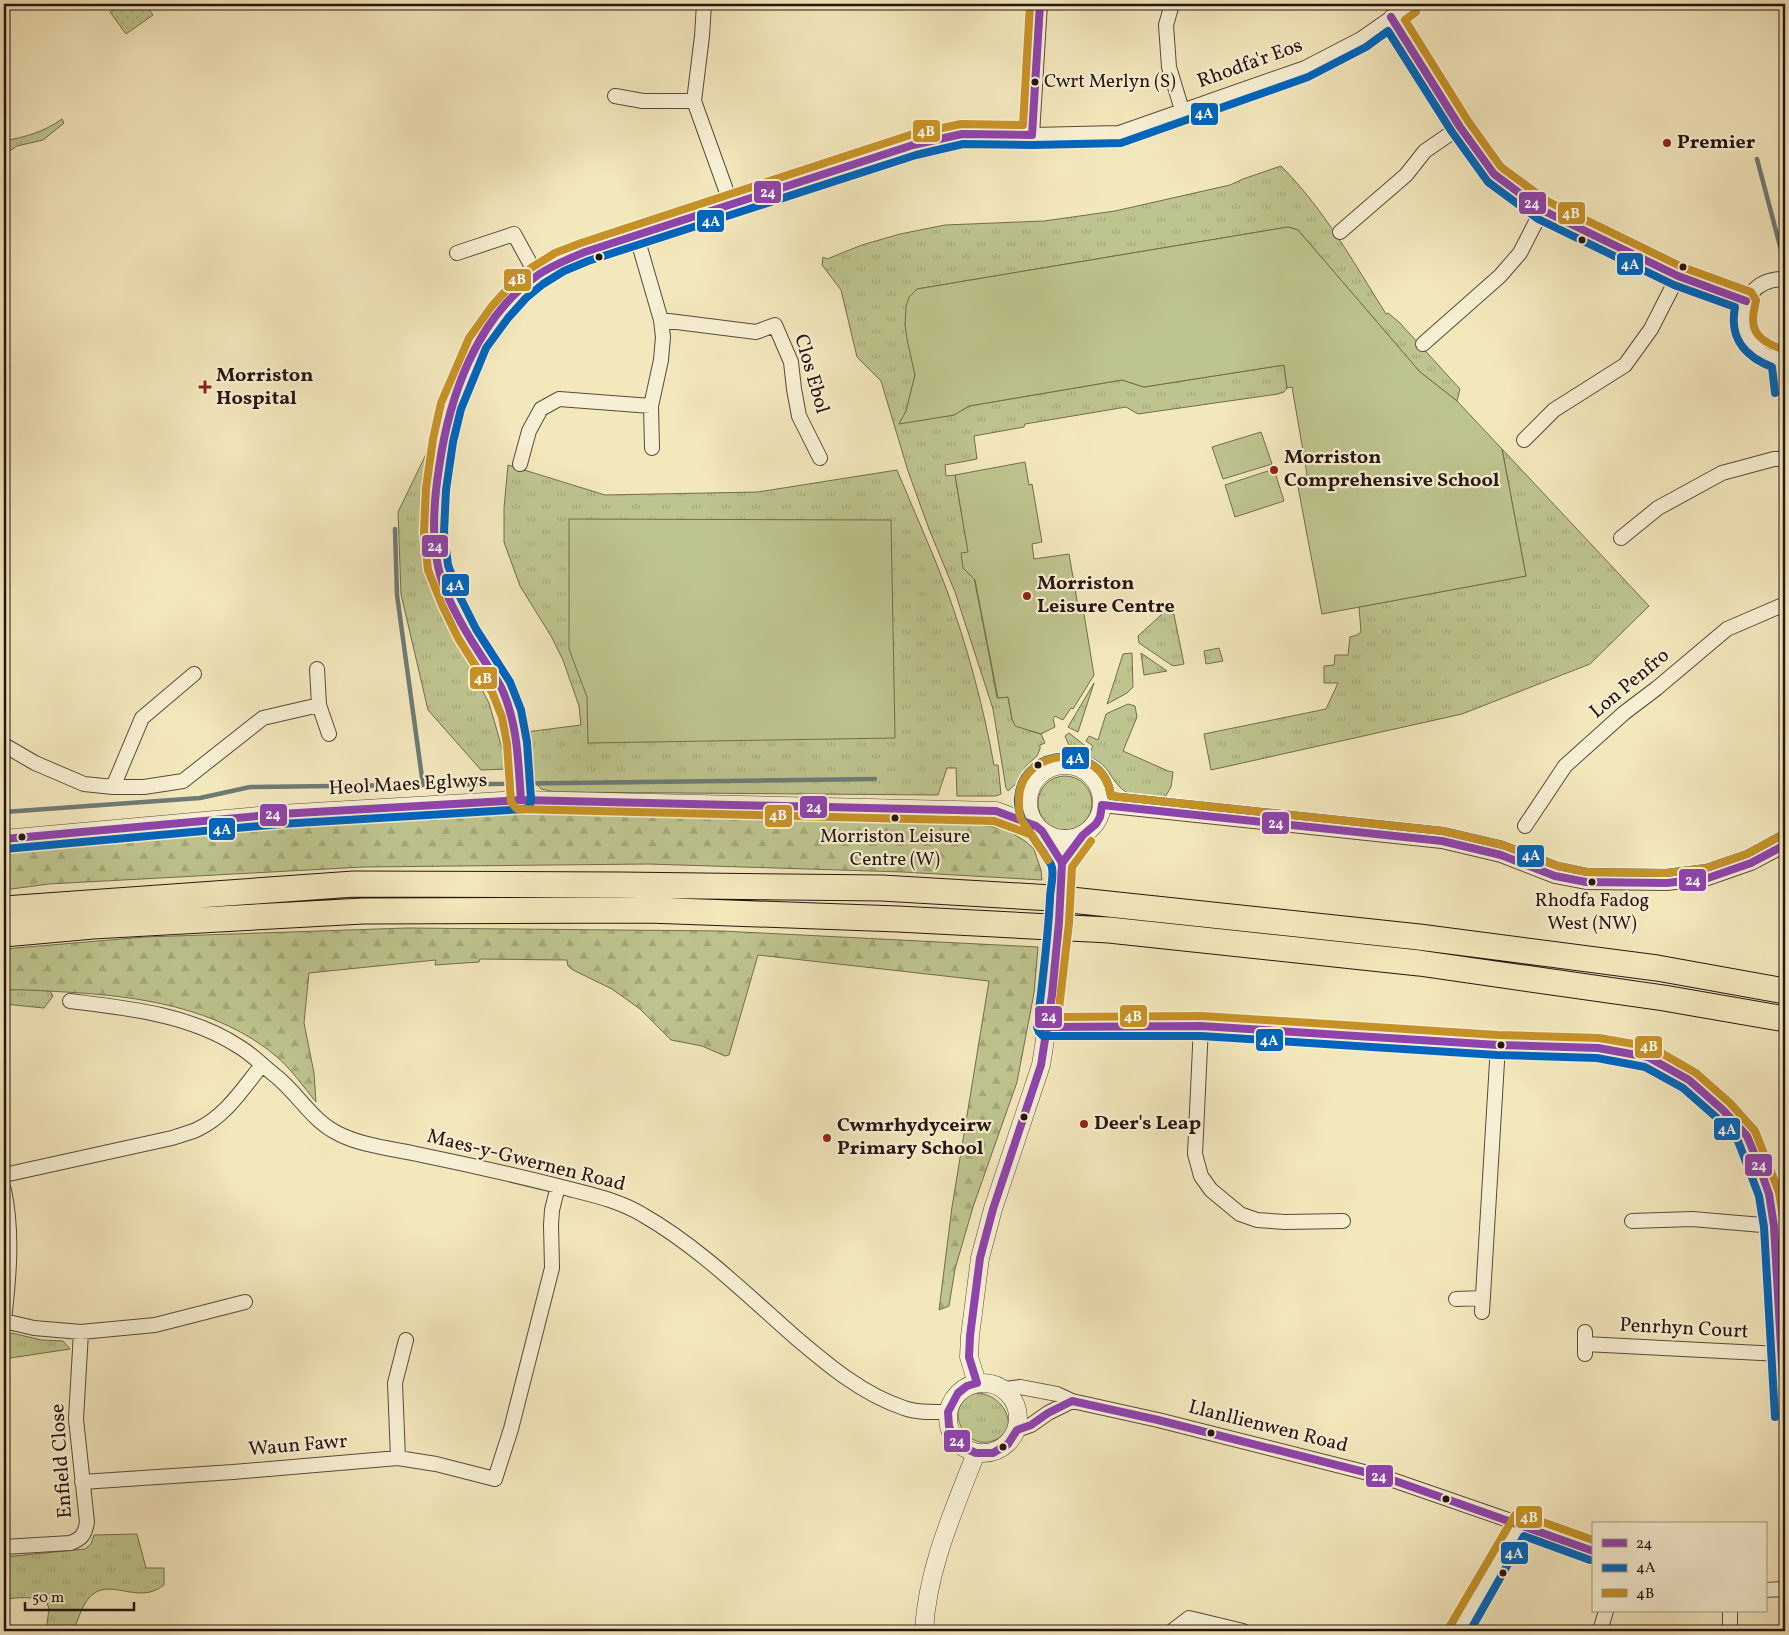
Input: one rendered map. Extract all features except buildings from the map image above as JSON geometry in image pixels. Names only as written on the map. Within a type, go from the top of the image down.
[{"type":"highway","points":[[4,909],[354,884],[882,888],[1052,898],[1419,937],[1657,968],[1785,990]]},
{"type":"highway","points":[[4,934],[93,926],[363,911],[648,910],[898,919],[1109,930],[1420,963],[1664,998],[1785,1019]]},
{"type":"street","points":[[704,4],[694,101],[731,204]]},
{"type":"street","points":[[1032,136],[1040,4]]},
{"type":"street","points":[[1172,4],[1166,25],[1169,67],[1182,110]]},
{"type":"street","name":"Rhodfa'r Eos","points":[[521,800],[517,743],[512,714],[501,687],[467,634],[451,601],[438,568],[434,532],[436,489],[443,440],[451,406],[477,343],[500,312],[519,291],[537,276],[560,262],[585,252],[913,145],[962,134],[1032,136],[1119,133],[1305,68],[1361,39],[1411,4]]},
{"type":"street","points":[[1391,17],[1460,127],[1494,174],[1542,210],[1678,276],[1746,301]]},
{"type":"street","points":[[615,96],[643,101],[694,101]]},
{"type":"street","points":[[1340,232],[1406,175],[1425,150],[1460,127]]},
{"type":"street","points":[[1423,344],[1500,276],[1520,253],[1542,210]]},
{"type":"street","points":[[457,252],[514,234],[537,276]]},
{"type":"street","points":[[636,234],[661,320],[663,337],[661,360],[651,406],[652,448]]},
{"type":"street","points":[[1524,440],[1554,410],[1625,365],[1652,329],[1678,276]]},
{"type":"street","points":[[1785,279],[1776,278],[1755,289],[1746,301],[1743,321],[1746,335],[1756,348],[1767,356],[1783,358],[1785,392]]},
{"type":"street","name":"Clos Ebol","points":[[661,320],[756,332],[775,325],[790,362],[799,416],[820,458]]},
{"type":"street","points":[[520,464],[529,431],[541,409],[559,399],[651,406]]},
{"type":"street","points":[[1621,538],[1658,508],[1722,473],[1774,459],[1785,459]]},
{"type":"street","name":"Lon Penfro","points":[[1525,826],[1565,766],[1624,713],[1727,629],[1785,604]]},
{"type":"street","points":[[317,669],[319,705],[329,734]]},
{"type":"street","points":[[113,787],[142,718],[194,674]]},
{"type":"street","points":[[4,745],[35,763],[84,784],[113,787],[144,787],[183,781],[263,718],[319,705]]},
{"type":"street","name":"Heol Maes Eglwys","points":[[996,811],[1029,793],[1037,778],[1044,772],[1051,768],[1067,765],[1082,769],[1094,779],[1102,793],[1102,805]]},
{"type":"street","points":[[1029,793],[1029,810],[1062,863]]},
{"type":"street","name":"Heol Maes Eglwys","points":[[4,839],[280,814],[521,800],[996,811],[1039,828],[1050,836],[1066,840],[1083,835]]},
{"type":"street","points":[[977,1383],[969,1356],[980,1258],[993,1209],[1041,1065],[1052,995],[1062,863],[1083,835],[1096,824],[1100,817],[1102,805],[1442,841],[1501,855],[1555,876],[1586,882],[1666,884],[1708,878],[1751,864],[1785,845]]},
{"type":"street","name":"Maes-y-Gwernen Road","points":[[70,1001],[119,1007],[190,1024],[218,1034],[239,1046],[288,1086],[319,1121],[339,1134],[362,1142],[508,1173],[558,1186],[617,1202],[643,1214],[690,1246],[830,1366],[862,1388],[906,1409],[948,1412]]},
{"type":"street","points":[[1048,1027],[1201,1026],[1498,1045],[1598,1048],[1648,1057],[1689,1080],[1723,1110],[1747,1136],[1757,1160],[1769,1194],[1774,1226],[1782,1304],[1785,1416]]},
{"type":"street","points":[[1201,1026],[1195,1154],[1201,1176],[1210,1190],[1240,1214],[1258,1220],[1285,1222],[1343,1220]]},
{"type":"street","points":[[1456,1299],[1483,1305],[1498,1045]]},
{"type":"street","points":[[4,1175],[172,1138],[198,1130],[215,1119],[229,1106],[262,1065]]},
{"type":"street","name":"Waun Fawr","points":[[82,1482],[234,1472],[398,1458],[436,1464],[495,1479],[511,1429],[552,1268],[552,1210],[558,1186]]},
{"type":"street","points":[[4,1190],[9,1226],[8,1291],[4,1321],[34,1328],[82,1332],[155,1325],[245,1302]]},
{"type":"street","points":[[1632,1221],[1692,1215],[1774,1226]]},
{"type":"street","name":"Enfield Close","points":[[4,1547],[70,1543],[80,1540],[85,1532],[87,1522],[76,1419],[82,1332]]},
{"type":"street","points":[[398,1458],[395,1383],[406,1340]]},
{"type":"street","name":"Penrhyn Court","points":[[1585,1344],[1782,1354]]},
{"type":"street","points":[[1018,1430],[1018,1414],[1014,1399],[1005,1389],[992,1383],[977,1383],[967,1386],[958,1393],[948,1412],[949,1426],[954,1438],[964,1448],[976,1453],[993,1453],[1008,1444],[1018,1430],[1031,1425],[1048,1413],[1072,1401]]},
{"type":"street","name":"Llanllienwen Road","points":[[1005,1389],[1020,1387],[1057,1394],[1072,1401],[1158,1420],[1384,1477],[1592,1551]]},
{"type":"street","points":[[924,1631],[925,1607],[940,1549],[976,1453]]},
{"type":"street","points":[[1459,1631],[1520,1524]]},
{"type":"street","points":[[1766,1590],[1785,1589]]},
{"type":"street","points":[[1600,1631],[1606,1612]]},
{"type":"street","points":[[1730,1612],[1730,1631]]},
{"type":"street","points":[[1172,1631],[1189,1618],[1243,1631]]},
{"type":"green space","points":[[122,4],[145,4],[153,15],[126,34],[110,12]]},
{"type":"green space","points":[[62,119],[64,123],[43,140],[17,146],[4,155],[4,141],[34,133]]},
{"type":"green space","points":[[1281,166],[1325,218],[1386,314],[1388,313],[1399,322],[1460,389],[1457,401],[1420,372],[1298,230],[1288,227],[917,289],[905,324],[915,375],[906,412],[900,423],[954,415],[969,406],[1122,380],[1144,387],[1284,365],[1287,388],[1284,392],[1278,394],[1138,414],[1126,407],[1025,424],[1024,427],[974,436],[977,459],[945,465],[946,476],[955,475],[997,698],[1008,697],[1012,719],[1030,731],[1041,734],[1045,743],[1040,745],[1037,756],[1026,766],[1018,782],[1008,791],[993,709],[955,592],[908,471],[881,381],[857,357],[841,290],[822,265],[823,257],[827,259],[862,245],[900,234],[945,225],[1044,221],[1115,211],[1230,185]]},
{"type":"green space","points":[[1288,227],[1298,230],[1420,372],[1457,401],[1502,449],[1526,576],[1322,614],[1298,487],[1307,474],[1292,387],[1287,388],[1284,365],[1144,387],[1122,380],[969,406],[954,415],[899,424],[906,411],[915,375],[905,324],[906,307],[909,297],[917,289]]},
{"type":"green space","points":[[1261,432],[1272,464],[1223,479],[1212,447]]},
{"type":"green space","points":[[430,446],[422,533],[441,611],[489,703],[508,769],[481,770],[428,710],[401,594],[398,512]]},
{"type":"green space","points":[[1502,449],[1649,606],[1590,664],[1462,714],[1211,770],[1204,734],[1326,709],[1338,683],[1324,683],[1324,666],[1334,665],[1335,655],[1348,655],[1350,637],[1361,632],[1359,607],[1526,576]]},
{"type":"green space","name":"Morriston Leisure Centre","points":[[1025,462],[1029,485],[1032,484],[1042,542],[1032,544],[1034,559],[1069,554],[1079,612],[1084,614],[1094,675],[1073,709],[1071,708],[1063,720],[1055,716],[1053,719],[1055,727],[1041,734],[1015,726],[1008,697],[998,698],[975,580],[963,568],[961,553],[968,552],[955,475]]},
{"type":"green space","points":[[508,465],[605,495],[758,492],[897,470],[940,573],[961,631],[980,698],[994,765],[998,765],[1001,794],[996,796],[957,796],[956,768],[947,768],[938,795],[556,792],[541,789],[532,778],[526,732],[581,725],[579,706],[563,660],[551,636],[520,586],[504,542],[504,508]]},
{"type":"green space","points":[[1274,469],[1284,501],[1235,517],[1225,485]]},
{"type":"green space","points":[[569,519],[891,520],[895,738],[588,743],[587,697],[569,649]]},
{"type":"green space","points":[[1172,605],[1184,664],[1173,666],[1139,643],[1138,636]]},
{"type":"green space","points":[[1219,648],[1223,661],[1206,664],[1204,651]]},
{"type":"green space","points":[[1132,653],[1133,687],[1127,693],[1107,704],[1123,654]]},
{"type":"green space","points":[[1141,653],[1167,671],[1144,675]]},
{"type":"green space","points":[[1094,683],[1078,732],[1068,727]]},
{"type":"green space","points":[[1128,704],[1135,706],[1137,717],[1123,751],[1173,772],[1171,787],[1164,799],[1146,798],[1129,794],[1119,786],[1104,766],[1088,756],[1093,746],[1086,741],[1089,736],[1098,740],[1106,714]]},
{"type":"green space","points":[[1069,733],[1088,748],[1085,754],[1074,751],[1070,746],[1065,736]]},
{"type":"green space","points":[[1065,776],[1075,778],[1084,784],[1090,793],[1092,803],[1090,813],[1084,822],[1075,828],[1065,830],[1055,828],[1046,822],[1040,813],[1038,803],[1040,793],[1046,784],[1055,778]]},
{"type":"green space","points":[[522,813],[849,816],[980,825],[1005,829],[1025,841],[1034,849],[1041,870],[1042,880],[903,872],[648,864],[363,867],[49,884],[4,890],[4,850],[198,827]]},
{"type":"green space","points":[[407,928],[722,931],[1038,947],[1034,993],[1017,1082],[973,1207],[955,1269],[949,1306],[939,1310],[952,1207],[989,981],[758,955],[729,1055],[725,1056],[702,1046],[671,1040],[640,1009],[612,989],[573,970],[568,966],[567,960],[480,959],[479,962],[435,965],[436,960],[309,973],[304,1023],[314,1073],[316,1102],[292,1072],[276,1056],[253,1039],[203,1015],[176,1007],[120,997],[65,992],[4,990],[4,949],[145,937]]},
{"type":"green space","points":[[4,990],[50,991],[53,996],[44,1008],[4,1004]]},
{"type":"green space","points":[[12,1333],[41,1340],[63,1341],[70,1349],[4,1359],[4,1339]]},
{"type":"green space","points":[[977,1393],[987,1395],[996,1400],[1007,1414],[1007,1430],[992,1441],[981,1442],[972,1439],[960,1424],[958,1414],[960,1405],[966,1398]]},
{"type":"green space","points":[[137,1534],[146,1568],[164,1568],[164,1585],[154,1591],[144,1593],[114,1589],[96,1592],[88,1599],[81,1610],[73,1631],[46,1631],[49,1609],[47,1603],[42,1600],[26,1598],[4,1599],[4,1557],[85,1549],[91,1544],[94,1535]]},
{"type":"waterway","points":[[1757,159],[1784,261]]},
{"type":"waterway","points":[[395,529],[397,595],[423,785]]},
{"type":"waterway","points":[[4,812],[200,798],[250,787],[875,779]]},
{"type":"transit line","name":"4B","points":[[1030,4],[1023,125],[961,124],[910,135],[581,243],[555,253],[531,268],[513,283],[492,306],[469,338],[441,403],[433,439],[426,488],[424,532],[428,570],[442,605],[458,638],[492,692],[502,717],[507,744],[511,802],[517,809],[994,821],[1032,835]]},
{"type":"transit line","name":"24","points":[[1032,135],[1040,4]]},
{"type":"transit line","name":"4B","points":[[1416,12],[1405,20],[1468,121],[1501,167],[1547,201],[1682,267],[1751,292],[1756,300],[1753,320],[1756,332],[1763,340],[1785,350]]},
{"type":"transit line","name":"24","points":[[1391,17],[1460,127],[1494,174],[1542,210],[1678,276],[1746,301]]},
{"type":"transit line","name":"4A","points":[[5,849],[281,824],[526,809],[530,805],[531,799],[527,742],[521,710],[510,682],[476,629],[460,597],[448,565],[444,532],[446,490],[453,442],[461,409],[486,348],[508,318],[526,298],[543,284],[564,271],[588,261],[916,155],[963,144],[1121,143],[1308,77],[1366,47],[1388,31],[1452,132],[1488,182],[1538,219],[1674,285],[1735,307],[1734,328],[1737,337],[1746,351],[1762,363],[1772,367],[1775,393]]},
{"type":"transit line","name":"24","points":[[521,800],[518,757],[507,703],[500,685],[455,612],[441,577],[434,542],[436,492],[450,414],[458,387],[469,361],[482,336],[498,313],[516,293],[538,275],[555,265],[585,252],[913,145],[962,134],[1032,135]]},
{"type":"transit line","name":"4A","points":[[1775,1417],[1764,1227],[1759,1196],[1738,1141],[1716,1117],[1683,1088],[1645,1067],[1597,1058],[1497,1055],[1201,1036],[1043,1036],[1037,1027],[1052,866],[1023,821],[1018,806],[1018,798],[1023,780],[1034,767],[1048,759],[1064,756],[1080,759],[1094,766],[1105,778],[1111,796],[1443,831],[1503,845],[1558,866],[1587,872],[1666,873],[1706,868],[1747,854],[1780,836]]},
{"type":"transit line","name":"4B","points":[[1048,860],[1021,819],[1019,803],[1022,784],[1031,770],[1045,761],[1061,757],[1078,758],[1093,765],[1105,778],[1111,796],[1443,831],[1503,845],[1558,866],[1587,872],[1666,873],[1706,868],[1747,854],[1780,836]]},
{"type":"transit line","name":"24","points":[[4,839],[280,814],[521,800],[996,811],[1036,826],[1042,831],[1062,863]]},
{"type":"transit line","name":"24","points":[[1102,805],[1100,817],[1096,824],[1083,835],[1062,863],[1052,995],[1041,1065],[993,1209],[980,1258],[969,1357],[977,1383],[967,1386],[958,1393],[948,1412],[949,1426],[954,1438],[964,1448],[976,1453],[993,1453],[1008,1444],[1017,1430],[1031,1425],[1048,1413],[1072,1401],[1158,1420],[1384,1477],[1592,1551]]},
{"type":"transit line","name":"24","points":[[1102,805],[1442,841],[1501,855],[1555,876],[1586,882],[1667,883],[1708,878],[1751,863],[1785,845]]},
{"type":"transit line","name":"4B","points":[[1091,841],[1072,867],[1069,923],[1058,1017],[1202,1016],[1498,1035],[1599,1038],[1651,1047],[1696,1073],[1730,1103],[1755,1131],[1779,1192],[1784,1224],[1785,1247]]},
{"type":"transit line","name":"24","points":[[1047,1027],[1201,1026],[1498,1045],[1598,1048],[1648,1057],[1689,1080],[1723,1110],[1747,1136],[1757,1160],[1769,1194],[1774,1226],[1785,1416]]},
{"type":"transit line","name":"4B","points":[[1450,1626],[1515,1515],[1523,1515],[1592,1540]]},
{"type":"transit line","name":"4A","points":[[1470,1631],[1524,1536],[1590,1560]]},
{"type":"place","name":"Cwrt Merlyn (S)","points":[[1035,82]]},
{"type":"place","name":"Premier","points":[[1667,143]]},
{"type":"place","name":"Morriston Hospital","points":[[205,387]]},
{"type":"place","name":"Morriston Comprehensive School","points":[[1274,470]]},
{"type":"place","name":"Morriston Leisure Centre","points":[[1027,596]]},
{"type":"place","name":"Morriston Leisure Centre (W)","points":[[895,818]]},
{"type":"place","name":"Rhodfa Fadog West (NW)","points":[[1592,882]]},
{"type":"place","name":"Deer's Leap","points":[[1084,1124]]},
{"type":"place","name":"Cwmrhydyceirw Primary School","points":[[827,1138]]}]
